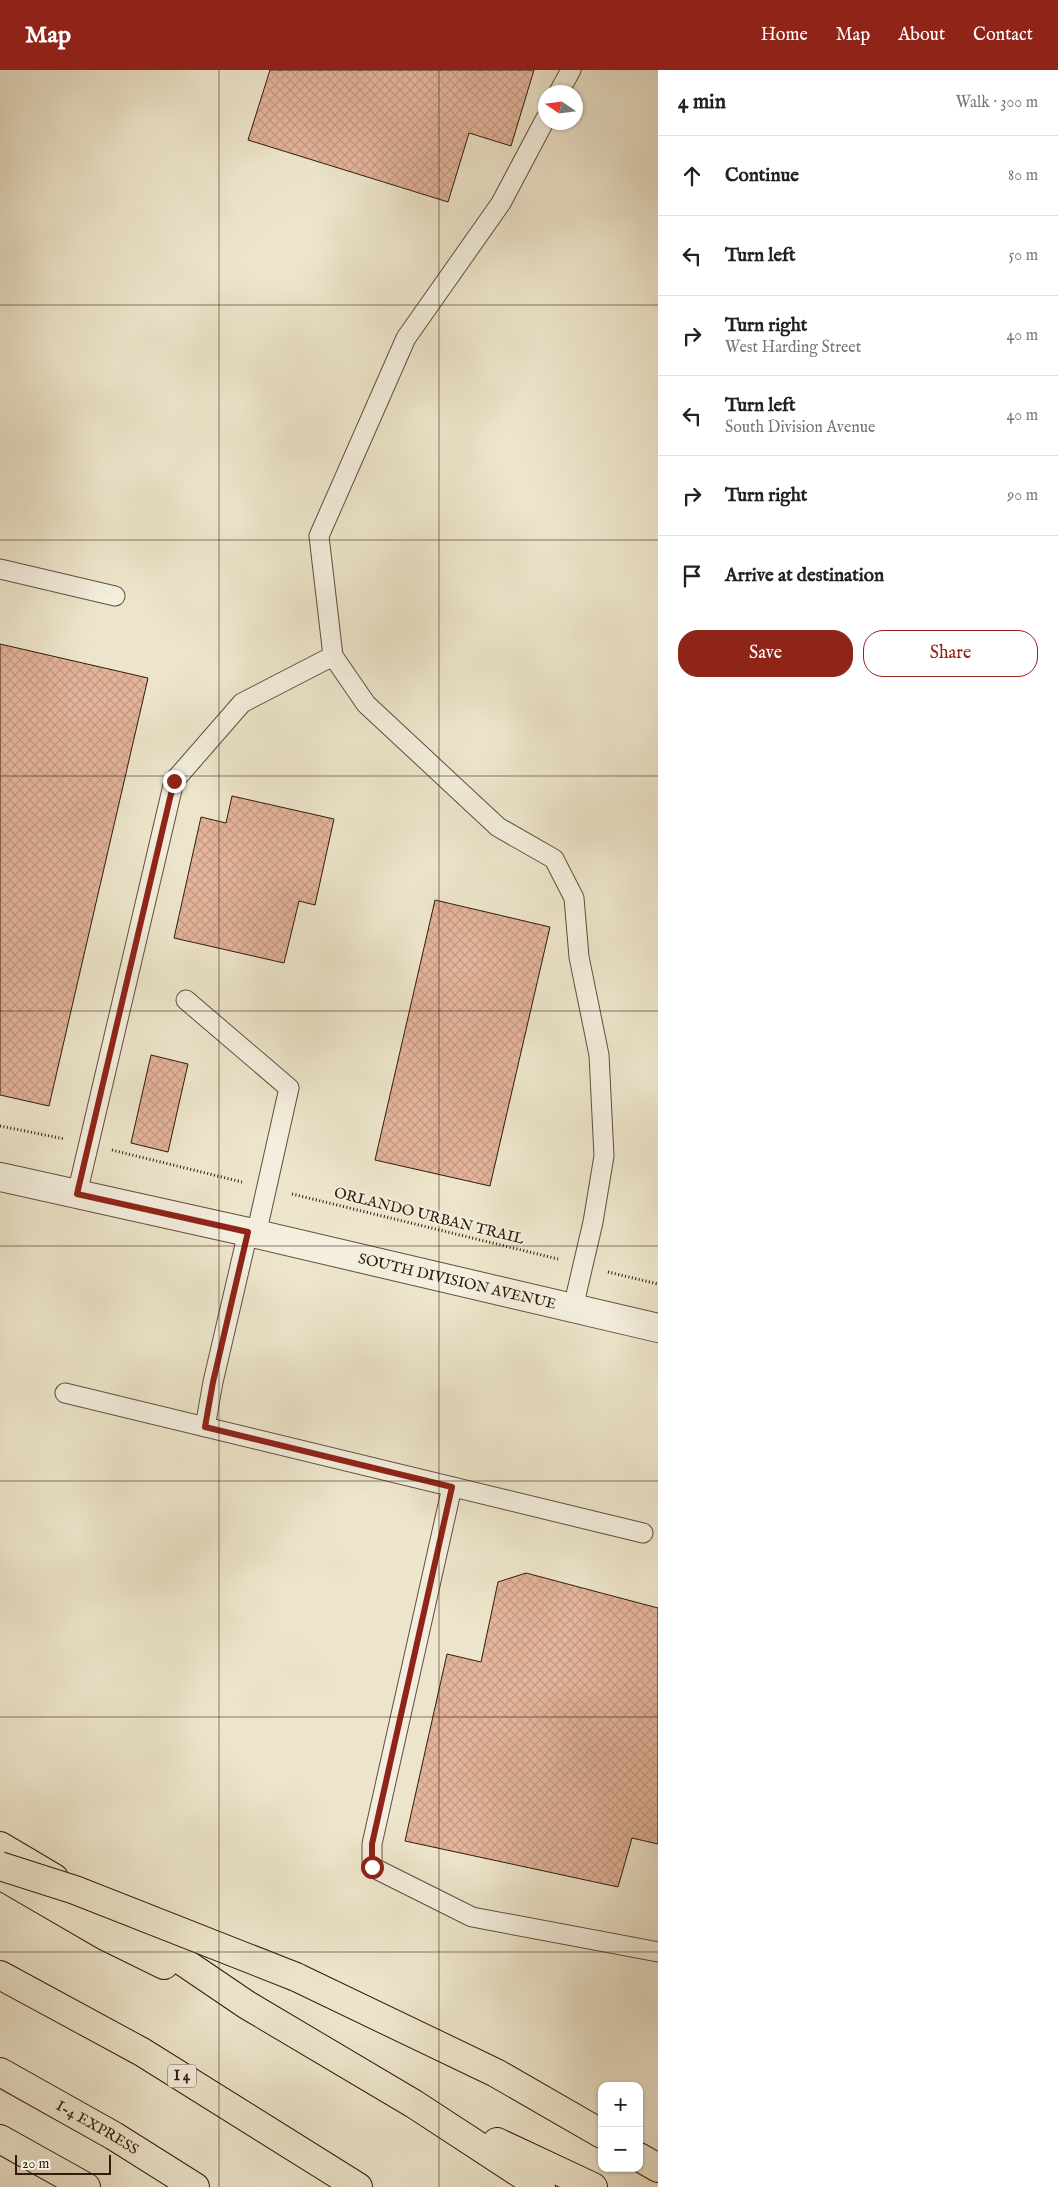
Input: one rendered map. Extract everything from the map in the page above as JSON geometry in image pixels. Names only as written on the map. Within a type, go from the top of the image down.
[{"type":"highway","points":[[0,1846],[117,1916],[247,2005],[414,2104],[540,2187]]},
{"type":"highway","points":[[0,1866],[75,1890],[296,1977],[496,2073],[598,2132]]},
{"type":"highway","points":[[0,1875],[105,1936],[247,2005]]},
{"type":"highway","name":"I 4","points":[[0,1975],[142,2052],[358,2187]]},
{"type":"highway","name":"I-4 EXPRESS","points":[[0,2072],[114,2136],[194,2187]]},
{"type":"highway","points":[[414,2104],[593,2187]]},
{"type":"highway","points":[[0,2139],[86,2187]]},
{"type":"highway","points":[[643,2159],[658,2168]]},
{"type":"street","name":"SOUTH DIVISION AVENUE","points":[[0,1177],[252,1233],[658,1328]]},
{"type":"lane","points":[[563,85],[571,70]]},
{"type":"lane","points":[[540,130],[500,203],[406,338],[319,536],[333,656],[366,704],[498,827],[554,859],[574,898],[579,957],[599,1055],[604,1156],[594,1222],[572,1308]]},
{"type":"lane","points":[[0,569],[115,596]]},
{"type":"lane","points":[[77,1194],[174,781],[242,703],[333,656]]},
{"type":"lane","points":[[186,1000],[289,1088],[213,1382],[205,1427]]},
{"type":"lane","points":[[65,1392],[642,1533]]},
{"type":"lane","points":[[452,1487],[372,1844],[372,1867],[472,1917],[658,1952]]},
{"type":"path","points":[[0,1126],[67,1140]]},
{"type":"path","points":[[118,1152],[243,1182]]},
{"type":"path","name":"ORLANDO URBAN TRAIL","points":[[291,1194],[561,1260]]},
{"type":"path","points":[[615,1273],[658,1284]]},
{"type":"building","points":[[270,70],[534,70],[511,146],[469,133],[448,202],[248,140]]},
{"type":"building","points":[[0,644],[148,678],[49,1106],[0,1095]]},
{"type":"building","points":[[232,796],[334,819],[315,905],[299,901],[284,963],[174,938],[201,817],[226,823]]},
{"type":"building","points":[[435,900],[550,927],[490,1186],[375,1160]]},
{"type":"building","points":[[151,1055],[188,1064],[168,1152],[131,1143]]},
{"type":"building","points":[[526,1573],[658,1608],[658,1844],[632,1838],[618,1887],[405,1841],[447,1654],[481,1662],[498,1582]]},
{"type":"route","points":[[174,781],[77,1194],[248,1232],[213,1382],[205,1427],[452,1487],[372,1844],[372,1867]]}]
